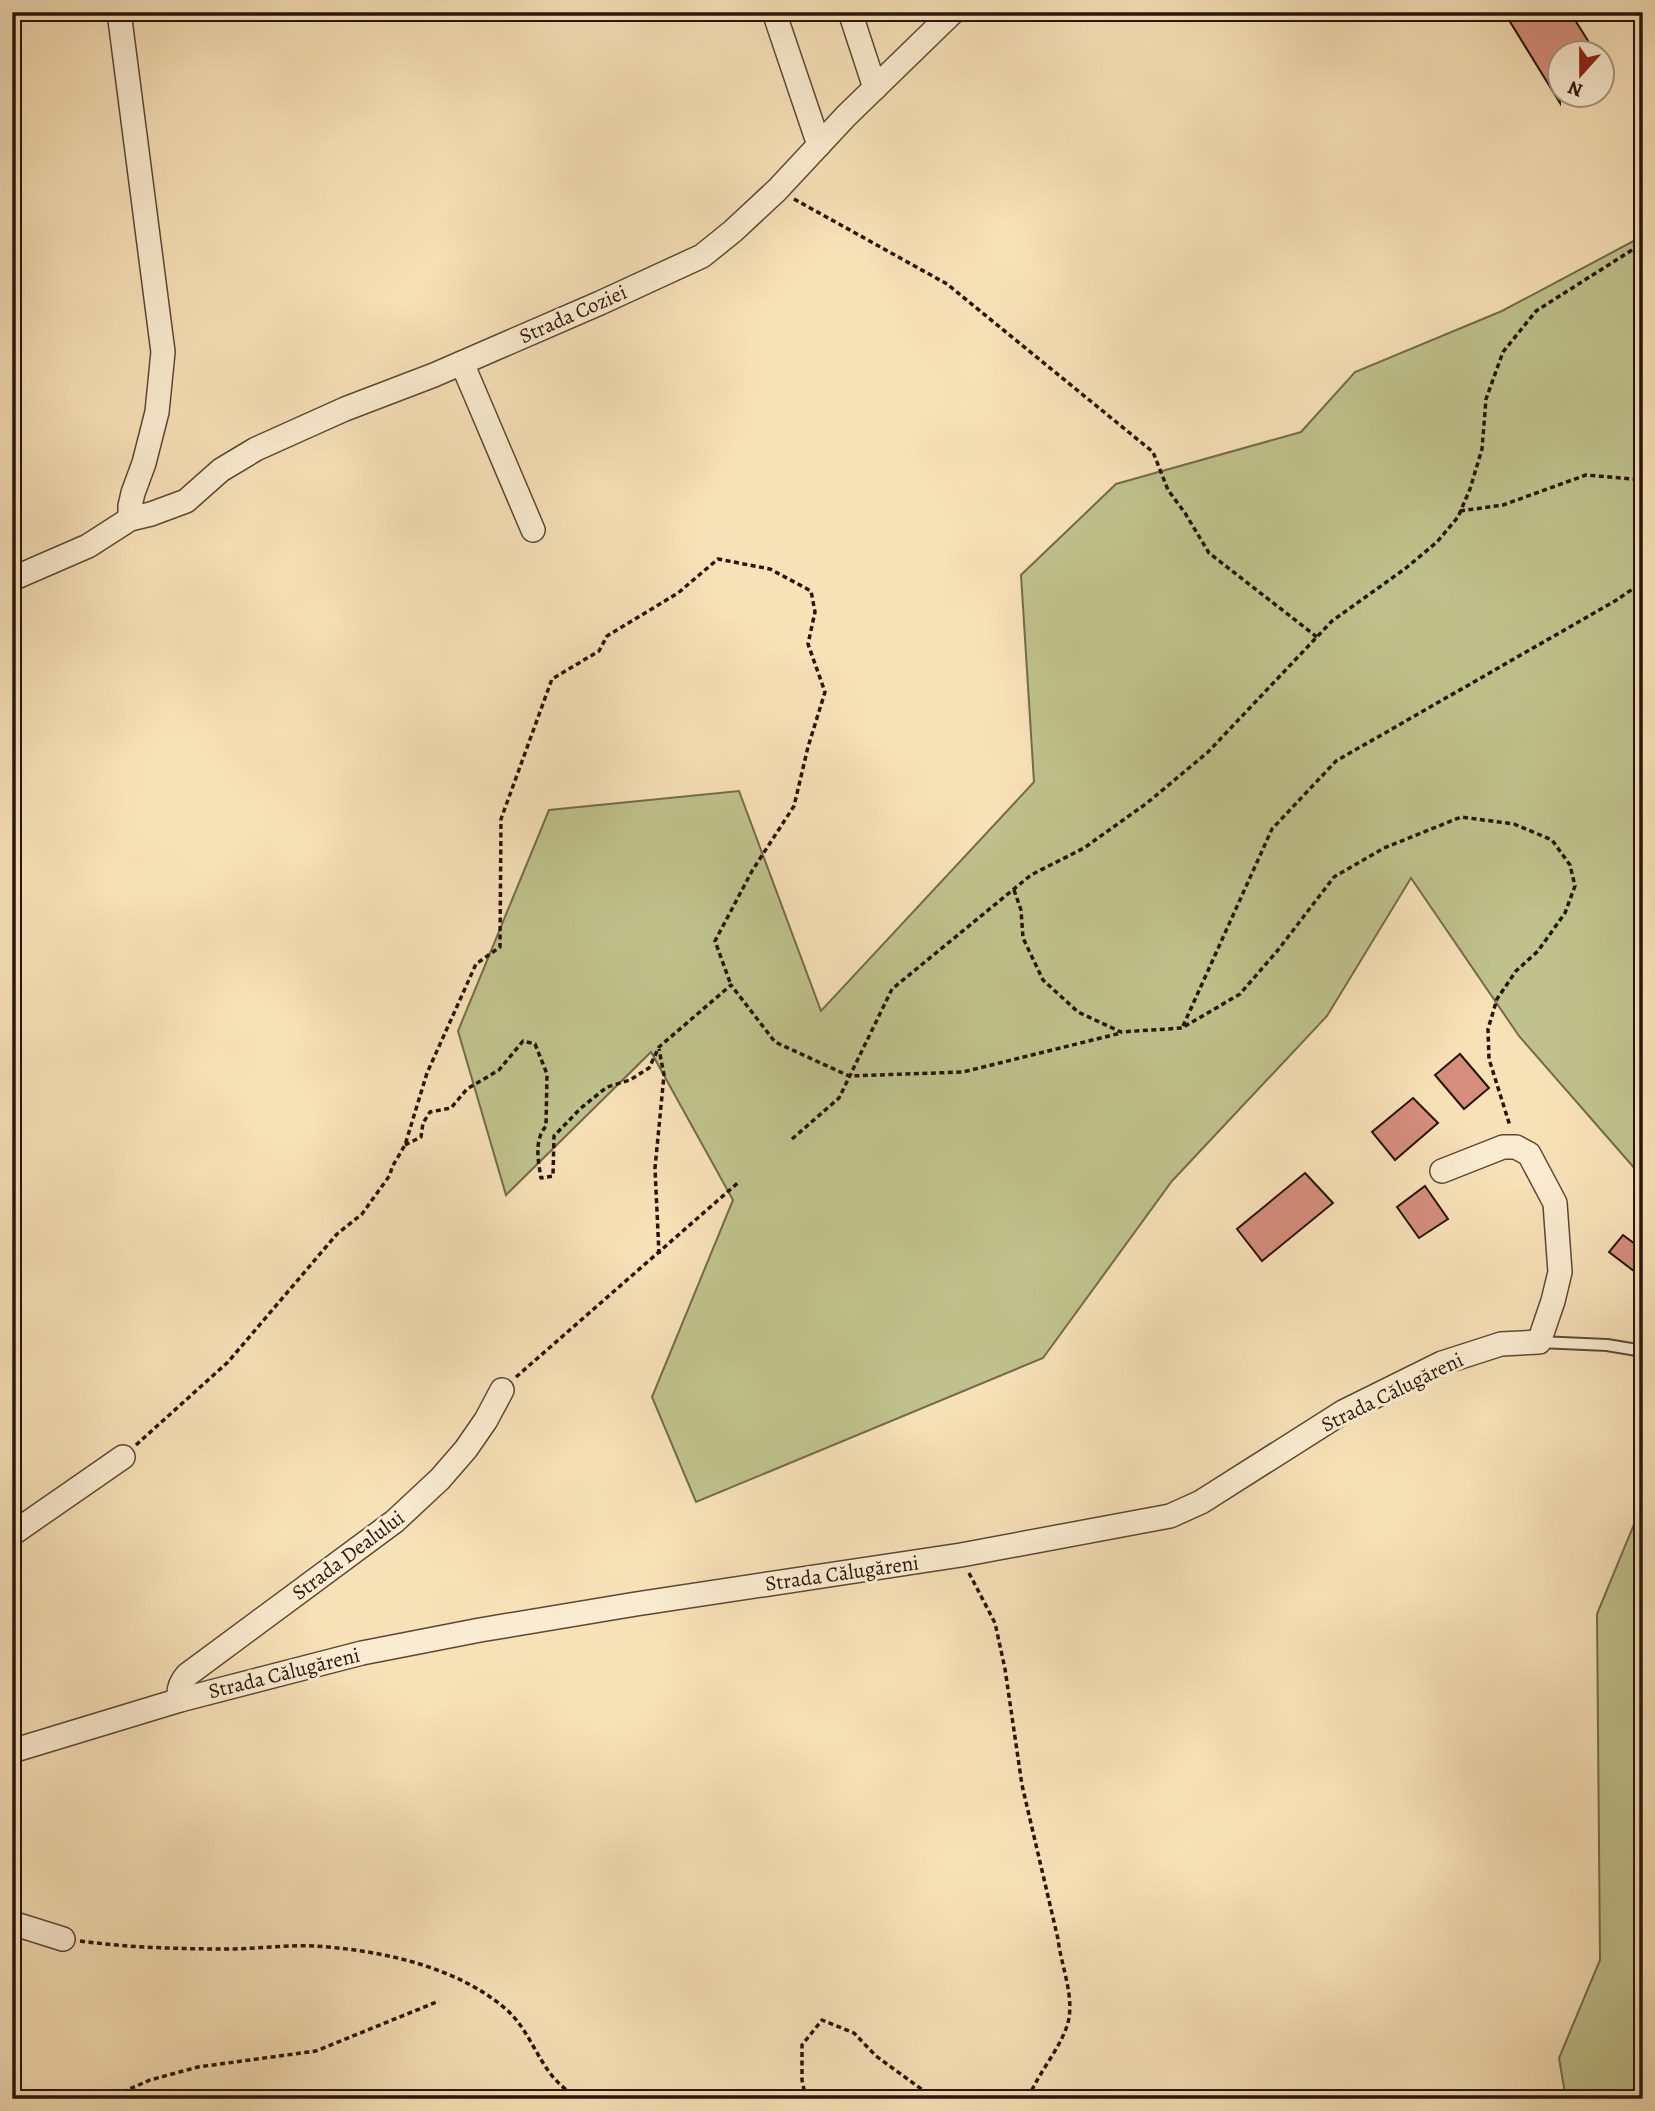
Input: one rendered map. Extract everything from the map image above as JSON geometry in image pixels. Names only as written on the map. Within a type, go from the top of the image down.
[{"type":"street","points":[[119,12],[163,352],[157,412],[133,493],[130,519]]},
{"type":"street","points":[[774,12],[819,145]]},
{"type":"street","points":[[850,12],[875,88]]},
{"type":"street","name":"Strada Coziei","points":[[12,579],[88,547],[130,519],[186,501],[221,470],[256,449],[600,303],[702,256],[777,190],[953,12]]},
{"type":"street","points":[[461,363],[533,530]]},
{"type":"street","points":[[1442,1171],[1503,1147],[1516,1147],[1530,1154],[1555,1203],[1560,1272],[1539,1342]]},
{"type":"street","name":"Strada Călugăreni","points":[[12,1751],[180,1700],[362,1653],[636,1604],[961,1555],[1170,1516],[1201,1502],[1343,1412],[1441,1363],[1501,1344],[1539,1342]]},
{"type":"street","name":"Strada Dealului","points":[[180,1700],[178,1694],[187,1675],[395,1521],[440,1479],[466,1449],[502,1390]]},
{"type":"street","points":[[12,1534],[123,1457]]},
{"type":"street","points":[[12,1923],[64,1939]]},
{"type":"lane","name":"Strada Călugăreni","points":[[1539,1342],[1606,1345],[1643,1351]]},
{"type":"path","points":[[777,190],[947,284],[1153,452],[1168,490],[1209,553],[1317,637]]},
{"type":"path","points":[[792,1139],[839,1098],[892,989],[1031,875],[1084,848],[1147,803],[1208,752],[1332,621],[1406,568],[1437,542],[1460,511],[1470,489],[1482,449],[1486,399],[1503,352],[1536,312],[1643,243]]},
{"type":"path","points":[[1460,511],[1503,505],[1586,475],[1643,480]]},
{"type":"path","points":[[123,1457],[228,1362],[337,1234],[362,1214],[390,1175],[405,1145],[427,1073],[476,964],[500,947],[500,819],[552,678],[599,652],[607,636],[678,593],[718,559],[770,569],[811,592],[815,612],[808,644],[825,692],[794,806],[752,871],[715,941],[731,985],[775,1042],[849,1076],[963,1072],[1125,1032],[1182,1028],[1240,994],[1335,877],[1384,848],[1461,817],[1514,824],[1552,840],[1570,865],[1575,886],[1565,913],[1538,951],[1516,971],[1497,999],[1488,1029],[1489,1059],[1509,1125],[1530,1154]]},
{"type":"path","points":[[1182,1028],[1272,829],[1336,761],[1615,601],[1643,582]]},
{"type":"path","points":[[1014,889],[1021,909],[1023,938],[1043,979],[1078,1012],[1125,1032]]},
{"type":"path","points":[[405,1145],[421,1137],[423,1123],[430,1112],[451,1108],[467,1089],[499,1070],[523,1041],[535,1044],[547,1074],[546,1126],[540,1133],[538,1155],[541,1178],[553,1176],[554,1136],[581,1108],[607,1087],[631,1080],[649,1068],[659,1047],[731,985]]},
{"type":"path","points":[[659,1047],[664,1075],[655,1168],[659,1254]]},
{"type":"path","points":[[502,1390],[740,1181]]},
{"type":"path","points":[[961,1555],[995,1623],[1022,1785],[1068,1989],[1067,2026],[1028,2099]]},
{"type":"path","points":[[64,1939],[135,1948],[234,1949],[313,1946],[386,1955],[453,1977],[492,1999],[522,2027],[553,2077],[576,2099]]},
{"type":"path","points":[[107,2099],[150,2080],[198,2067],[316,2051],[439,2001]]},
{"type":"path","points":[[806,2099],[802,2080],[802,2045],[822,2020],[854,2033],[876,2056],[935,2099]]},
{"type":"green space","points":[[1643,236],[1643,1178],[1519,1036],[1411,878],[1327,1016],[1172,1181],[1043,1358],[696,1502],[652,1397],[733,1200],[651,1052],[506,1195],[458,1031],[549,810],[739,791],[821,1011],[1034,782],[1021,575],[1116,484],[1301,432],[1355,372],[1502,311]]},
{"type":"green space","points":[[1643,1510],[1643,2099],[1566,2099],[1559,2058],[1600,1960],[1597,1614],[1637,1517]]},
{"type":"building","points":[[1504,12],[1570,12],[1586,38],[1546,38],[1546,80]]},
{"type":"building","points":[[1460,1054],[1489,1088],[1464,1109],[1435,1075]]},
{"type":"building","points":[[1413,1098],[1438,1123],[1395,1160],[1372,1132]]},
{"type":"building","points":[[1305,1173],[1333,1203],[1262,1261],[1237,1229]]},
{"type":"building","points":[[1425,1186],[1448,1219],[1419,1238],[1397,1207]]},
{"type":"building","points":[[1623,1235],[1643,1250],[1643,1278],[1609,1252]]}]
